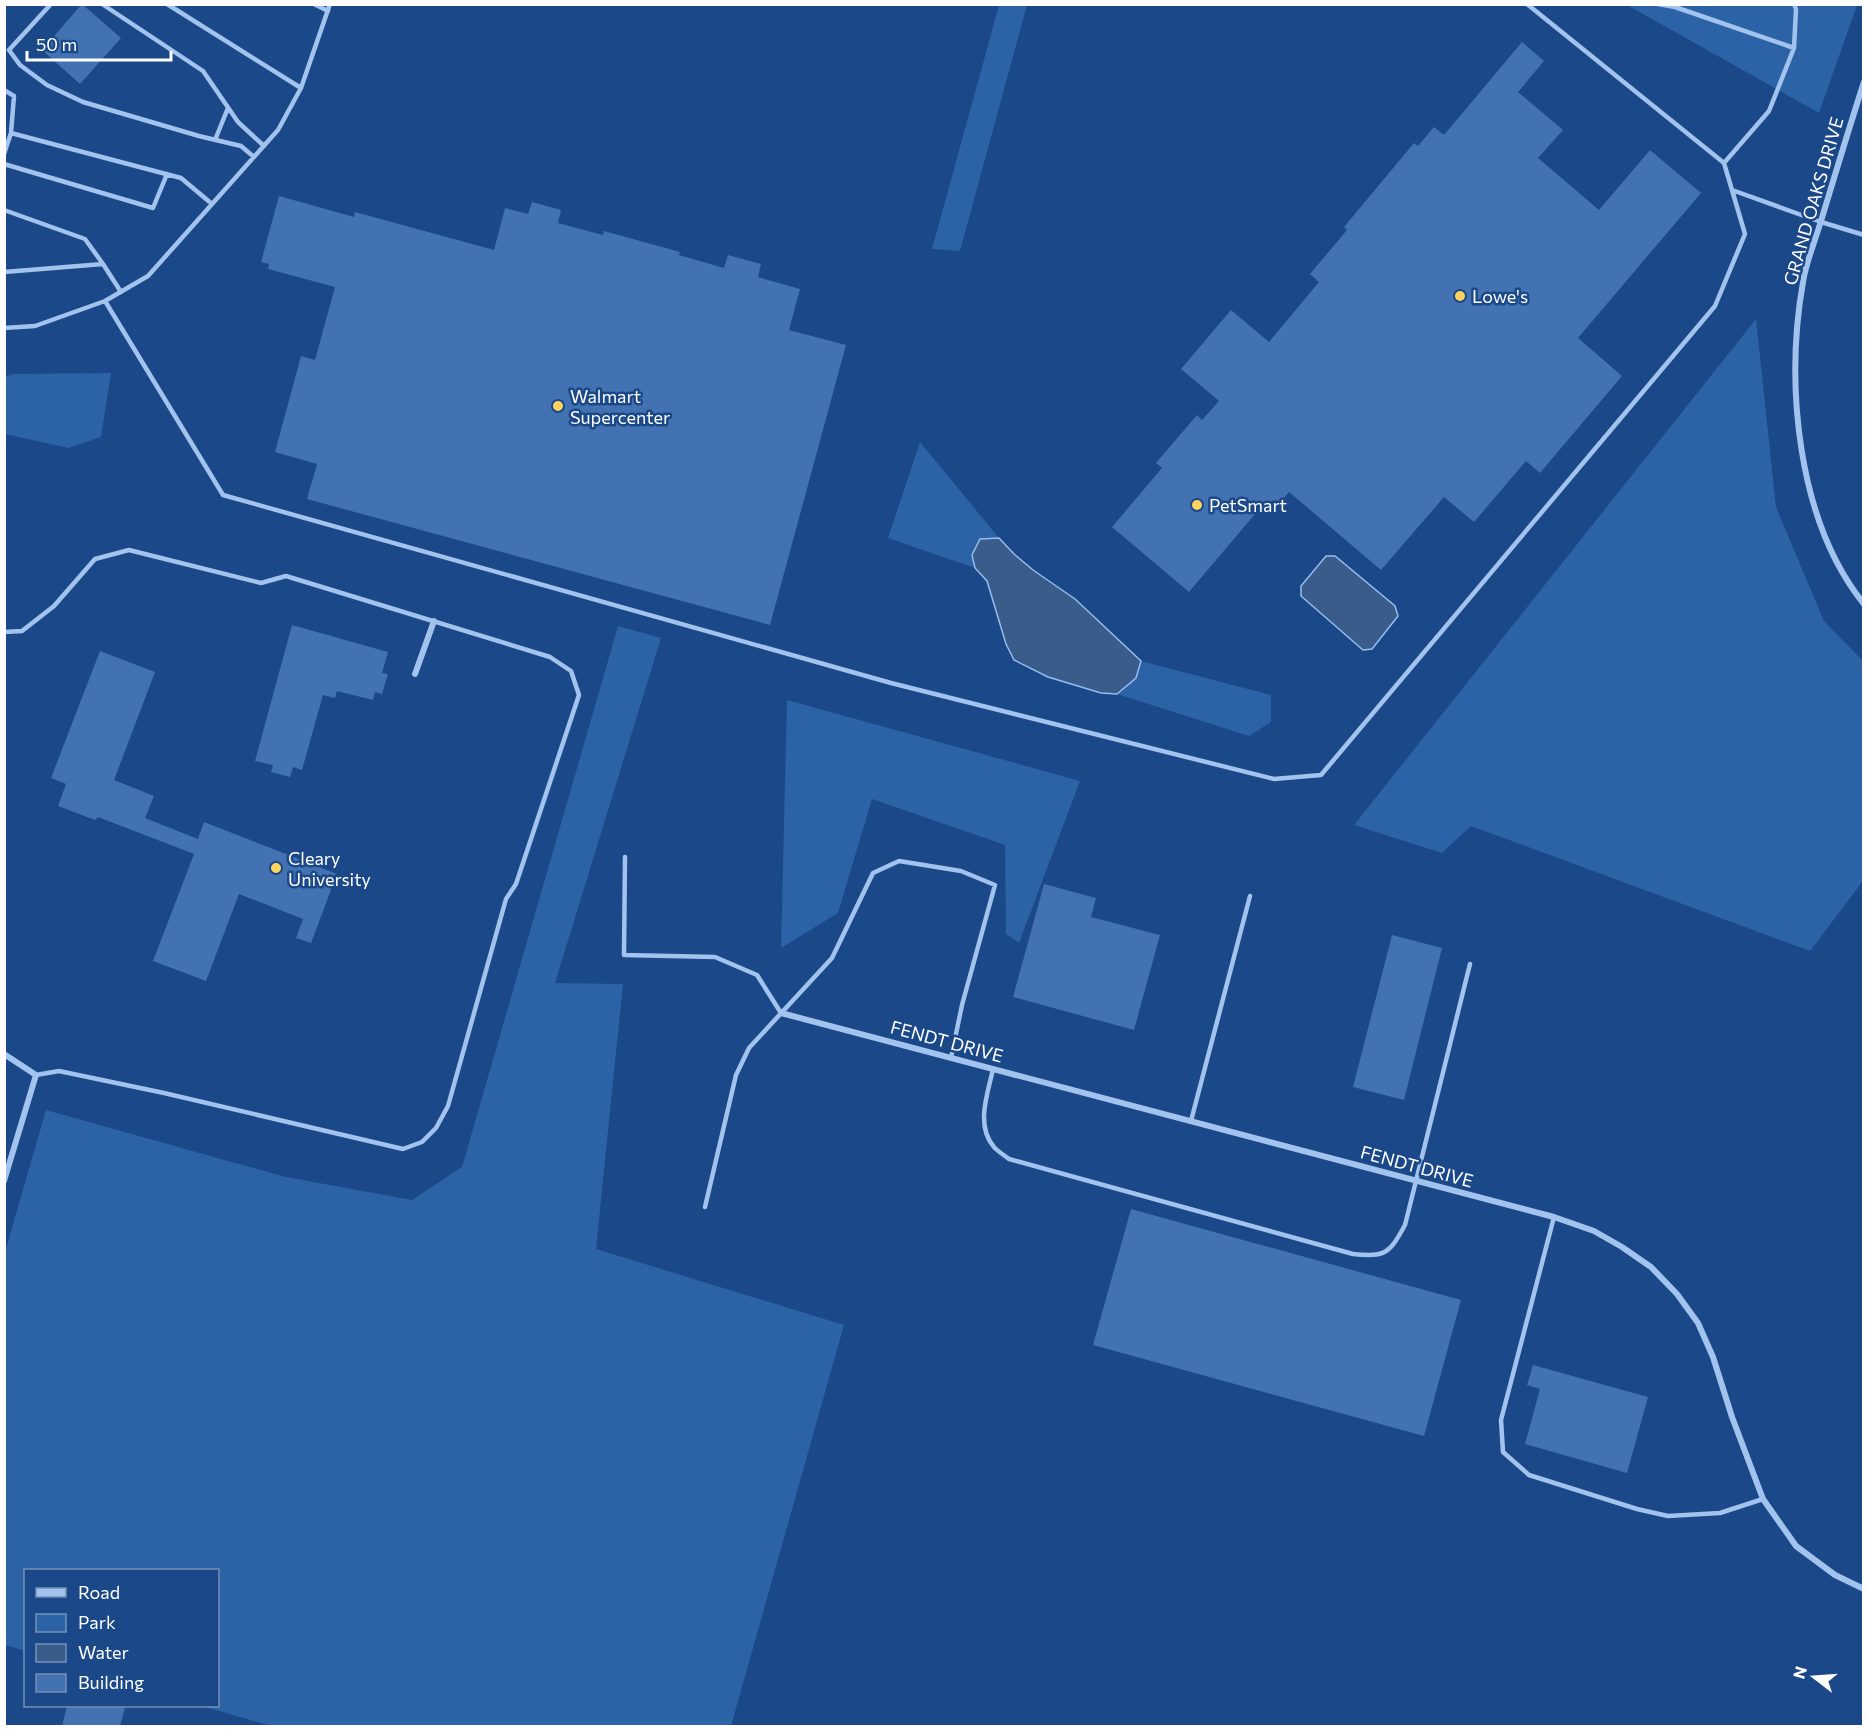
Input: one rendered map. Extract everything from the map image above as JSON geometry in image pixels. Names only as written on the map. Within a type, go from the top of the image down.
[{"type":"street","name":"GRAND OAKS DRIVE","points":[[1863,82],[1803,280],[1795,343],[1797,406],[1806,478],[1823,533],[1850,588],[1863,604]]},
{"type":"street","points":[[415,674],[434,621]]},
{"type":"street","name":"FENDT DRIVE","points":[[781,1013],[1554,1217],[1594,1231],[1622,1246],[1651,1267],[1684,1304],[1698,1323],[1713,1357],[1762,1499],[1796,1546],[1835,1575],[1863,1589]]},
{"type":"street","points":[[4,1054],[36,1075],[4,1181]]},
{"type":"lane","points":[[51,4],[9,50],[20,65],[47,85],[83,102],[241,146],[254,157]]},
{"type":"lane","points":[[102,4],[203,71],[238,122],[264,146]]},
{"type":"lane","points":[[167,4],[301,88]]},
{"type":"lane","points":[[314,4],[328,11]]},
{"type":"lane","points":[[4,328],[35,326],[105,301],[148,276],[278,130],[301,88],[330,4]]},
{"type":"lane","points":[[105,301],[223,495],[891,683],[1274,779],[1321,775],[1715,306],[1744,234],[1724,163],[1527,4]]},
{"type":"lane","points":[[1658,4],[1674,6],[1794,48]]},
{"type":"lane","points":[[1724,163],[1769,111],[1794,48],[1796,9],[1794,4]]},
{"type":"lane","points":[[4,90],[14,96],[12,133],[4,154]]},
{"type":"lane","points":[[215,140],[228,108]]},
{"type":"lane","points":[[12,133],[181,178],[212,204]]},
{"type":"lane","points":[[4,164],[153,208],[167,174]]},
{"type":"lane","points":[[1732,190],[1863,236]]},
{"type":"lane","points":[[4,210],[85,239],[121,292]]},
{"type":"lane","points":[[4,272],[103,264]]},
{"type":"lane","points":[[4,632],[21,631],[54,606],[95,559],[129,550],[261,583],[286,576],[550,657],[571,671],[579,695],[516,884],[506,899],[448,1106],[436,1128],[422,1142],[403,1149],[164,1092],[59,1071],[36,1075]]},
{"type":"lane","points":[[625,857],[624,955],[715,957],[757,975],[781,1013]]},
{"type":"lane","points":[[705,1207],[736,1075],[749,1048],[832,958],[873,873],[899,861],[961,871],[995,885],[962,1005],[951,1058]]},
{"type":"lane","points":[[1191,1121],[1250,896]]},
{"type":"lane","points":[[993,1069],[985,1108],[984,1128],[993,1147],[1009,1159],[1353,1254],[1375,1256],[1393,1247],[1405,1225],[1470,964]]},
{"type":"lane","points":[[1554,1217],[1501,1420],[1503,1452],[1529,1475],[1637,1509],[1668,1516],[1720,1513],[1762,1499]]},
{"type":"green space","points":[[999,5],[1027,5],[960,251],[932,249]]},
{"type":"green space","points":[[1627,5],[1857,5],[1819,113]]},
{"type":"green space","points":[[1756,319],[1776,507],[1824,621],[1863,661],[1863,881],[1810,951],[1471,826],[1442,853],[1354,825]]},
{"type":"green space","points":[[111,373],[101,437],[68,448],[5,434],[5,377],[12,374]]},
{"type":"green space","points":[[920,442],[999,538],[980,539],[972,555],[975,568],[888,538]]},
{"type":"green space","points":[[618,626],[661,638],[555,983],[623,984],[596,1249],[844,1325],[731,1726],[271,1726],[205,1707],[219,1707],[219,1569],[24,1569],[24,1651],[5,1645],[5,1252],[46,1110],[286,1177],[412,1200],[462,1167]]},
{"type":"green space","points":[[1141,661],[1271,695],[1271,722],[1249,736],[1117,694],[1136,678]]},
{"type":"green space","points":[[787,700],[1080,781],[1019,943],[1006,934],[1005,845],[872,799],[838,913],[781,948]]},
{"type":"water","points":[[999,538],[1033,570],[1075,599],[1141,661],[1136,678],[1117,694],[1101,693],[1048,677],[1014,660],[1006,644],[987,581],[975,568],[972,555],[980,539]]},
{"type":"water","points":[[1326,556],[1335,556],[1395,606],[1398,616],[1372,649],[1363,650],[1301,596],[1301,586]]},
{"type":"building","points":[[82,4],[121,38],[80,84],[42,50]]},
{"type":"building","name":"Lowe's","points":[[1522,42],[1544,61],[1518,92],[1563,130],[1538,158],[1599,210],[1650,150],[1701,193],[1578,338],[1622,376],[1540,473],[1526,461],[1474,522],[1444,497],[1381,570],[1289,492],[1275,509],[1266,501],[1189,592],[1112,527],[1162,468],[1156,463],[1197,415],[1202,420],[1219,401],[1181,369],[1231,310],[1269,342],[1319,282],[1310,274],[1347,230],[1344,227],[1414,143],[1418,146],[1434,127],[1444,135]]},
{"type":"building","name":"Walmart Supercenter","points":[[279,196],[354,217],[355,212],[494,250],[505,208],[528,214],[532,202],[561,210],[558,223],[603,235],[604,231],[680,252],[679,255],[724,268],[728,255],[761,264],[758,277],[800,289],[789,330],[846,345],[770,625],[307,499],[317,464],[275,452],[301,356],[315,360],[335,287],[268,269],[269,264],[261,262]]},
{"type":"building","points":[[292,625],[388,652],[382,673],[388,674],[382,694],[375,692],[373,700],[337,691],[335,698],[323,695],[302,770],[293,767],[290,777],[271,772],[273,765],[255,761]]},
{"type":"building","points":[[100,651],[155,672],[114,780],[154,796],[145,818],[198,839],[204,822],[337,874],[311,943],[296,938],[303,919],[239,894],[206,981],[153,961],[194,854],[98,817],[95,820],[58,806],[66,784],[51,778]]},
{"type":"building","points":[[1044,884],[1096,898],[1091,917],[1160,935],[1134,1030],[1013,997]]},
{"type":"building","points":[[1392,935],[1442,948],[1404,1100],[1353,1087]]},
{"type":"building","points":[[1131,1209],[1461,1300],[1424,1436],[1093,1345]]},
{"type":"building","points":[[1533,1365],[1648,1397],[1627,1473],[1525,1444],[1540,1389],[1527,1385]]},
{"type":"building","points":[[67,1707],[125,1708],[120,1726],[62,1726]]},
{"type":"place","name":"Lowe's","points":[[1460,296]]},
{"type":"place","name":"Walmart Supercenter","points":[[558,406]]},
{"type":"place","name":"PetSmart","points":[[1197,505]]},
{"type":"place","name":"Cleary University","points":[[276,868]]}]
